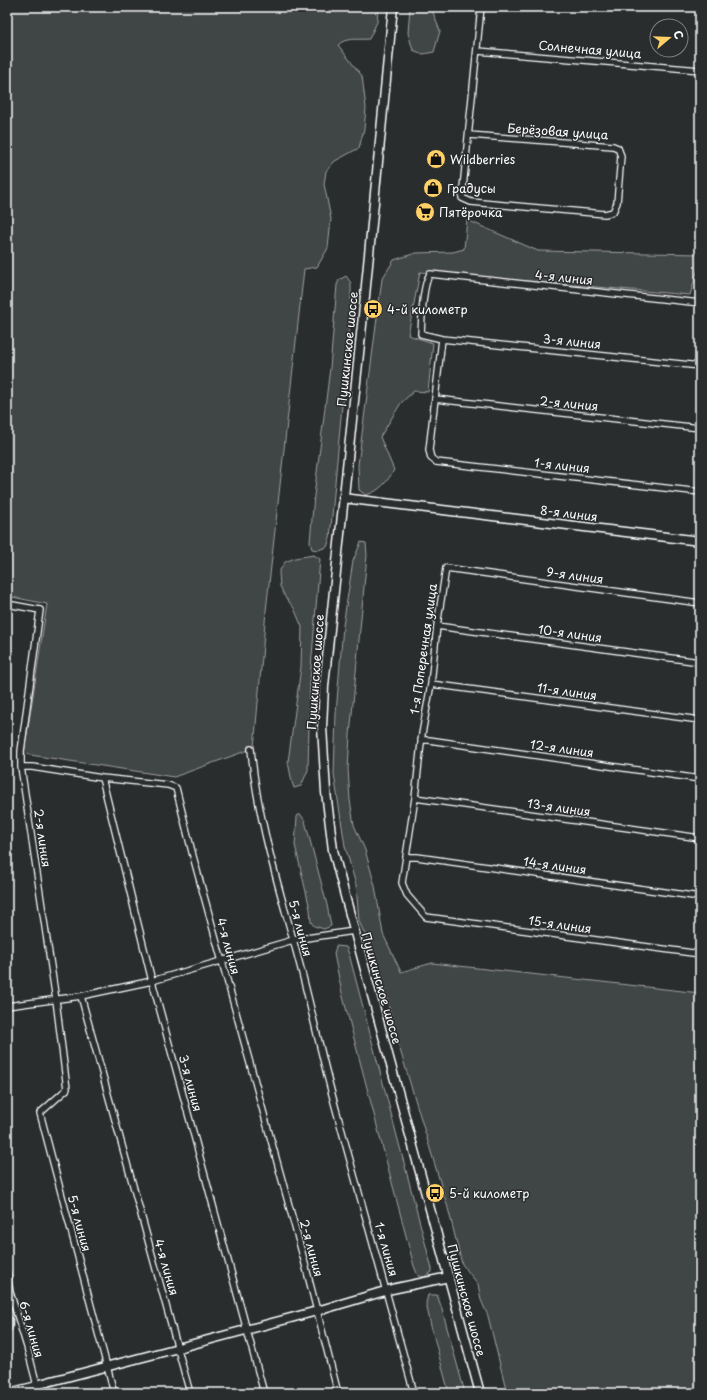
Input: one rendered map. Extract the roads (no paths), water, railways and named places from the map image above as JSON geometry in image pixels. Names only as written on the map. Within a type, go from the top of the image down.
[{"type":"main road","name":"Пушкинское шоссе","points":[[392,7],[364,306],[324,679],[322,727],[326,792],[333,850],[480,1393]]},
{"type":"main road","name":"8-я линия","points":[[343,498],[700,541]]},
{"type":"main road","points":[[37,1389],[107,1367],[318,1311],[387,1291],[449,1277]]},
{"type":"street","points":[[469,135],[481,7]]},
{"type":"street","name":"Солнечная улица","points":[[478,51],[700,70]]},
{"type":"street","name":"Берёзовая улица","points":[[469,135],[613,146],[618,148],[621,156],[617,203],[613,212],[605,214],[471,202],[462,198],[469,135]]},
{"type":"street","name":"4-я линия","points":[[427,278],[430,274],[436,274],[700,303]]},
{"type":"street","name":"3-я линия","points":[[427,278],[421,334],[442,339],[700,366]]},
{"type":"street","points":[[435,399],[442,339]]},
{"type":"street","name":"2-я линия","points":[[435,399],[700,428]]},
{"type":"street","name":"1-я линия","points":[[435,399],[429,450],[431,458],[436,462],[700,492]]},
{"type":"street","name":"9-я линия","points":[[446,568],[700,603]]},
{"type":"street","name":"1-я Поперечная улица","points":[[420,912],[407,895],[402,883],[446,568]]},
{"type":"street","name":"2-я линия","points":[[7,604],[40,610],[21,751],[21,767],[65,1069]]},
{"type":"street","name":"10-я линия","points":[[437,626],[700,662]]},
{"type":"street","name":"11-я линия","points":[[430,684],[700,720]]},
{"type":"street","name":"12-я линия","points":[[421,740],[700,779]]},
{"type":"street","name":"5-я линия","points":[[251,749],[254,781],[262,819],[336,1112]]},
{"type":"street","points":[[21,767],[32,767],[102,778]]},
{"type":"street","name":"4-я линия","points":[[102,778],[168,785],[176,788],[262,1110]]},
{"type":"street","name":"3-я линия","points":[[102,778],[152,981],[264,1393]]},
{"type":"street","name":"13-я линия","points":[[415,798],[700,838]]},
{"type":"street","name":"14-я линия","points":[[406,857],[417,857],[700,897]]},
{"type":"street","name":"15-я линия","points":[[420,912],[426,917],[700,954]]},
{"type":"street","points":[[7,1006],[81,996],[152,981],[293,940],[354,931]]},
{"type":"street","name":"4-я линия","points":[[81,996],[190,1393]]},
{"type":"street","name":"5-я линия","points":[[65,1069],[67,1089],[40,1114],[114,1393]]},
{"type":"street","name":"2-я линия","points":[[262,1110],[318,1311],[338,1393]]},
{"type":"street","name":"1-я линия","points":[[336,1112],[387,1291],[414,1393]]},
{"type":"street","name":"6-я линия","points":[[7,1272],[9,1293],[27,1347],[37,1389]]},
{"type":"street","points":[[7,1392],[37,1389]]},
{"type":"place","name":"Wildberries","points":[[436,159]]},
{"type":"place","name":"Градусы","points":[[433,188]]},
{"type":"place","name":"Пятёрочка","points":[[425,212]]},
{"type":"place","name":"4-й километр","points":[[373,309]]},
{"type":"place","name":"5-й километр","points":[[435,1193]]}]
